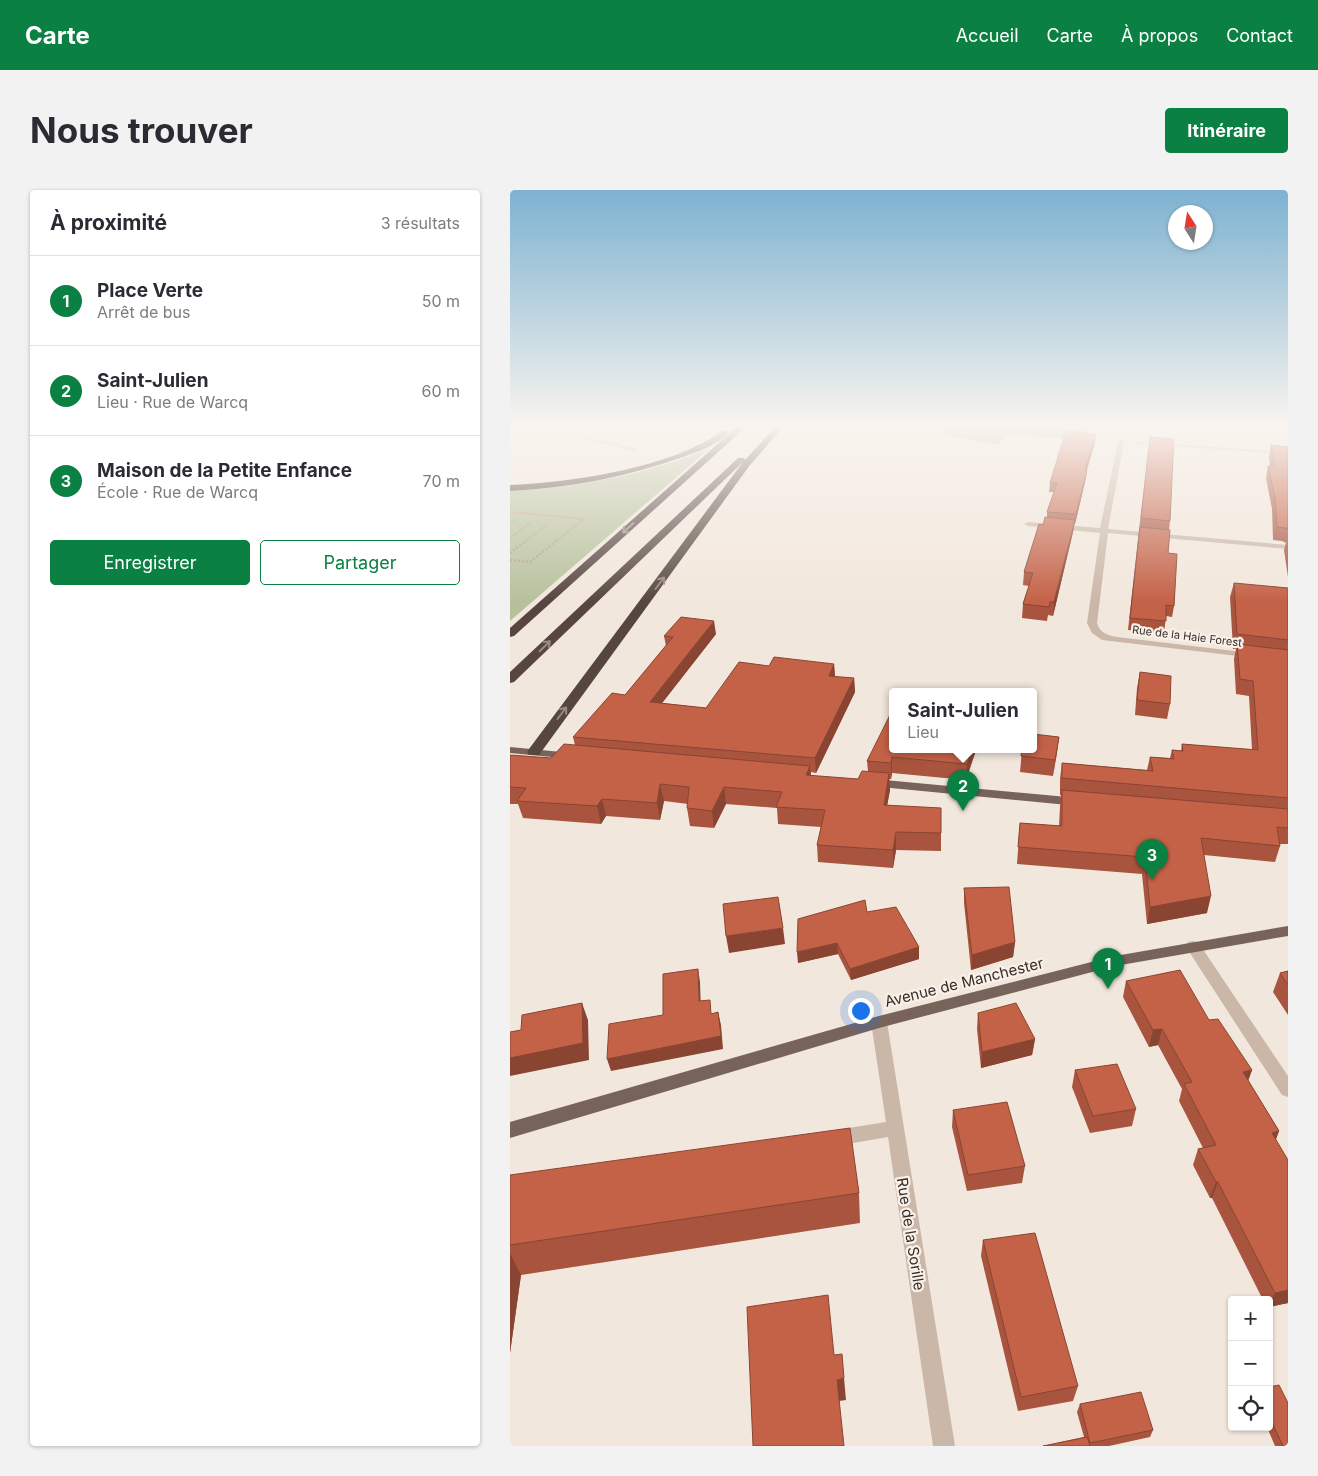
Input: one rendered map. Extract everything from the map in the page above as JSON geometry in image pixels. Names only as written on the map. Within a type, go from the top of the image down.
[{"type":"highway","points":[[510,488],[530,488],[553,485]]},
{"type":"highway","points":[[510,634],[677,485]]},
{"type":"highway","points":[[510,679],[716,485]]},
{"type":"highway","points":[[534,752],[731,485]]},
{"type":"main road","points":[[510,750],[584,757]]},
{"type":"main road","points":[[861,782],[1090,803]]},
{"type":"main road","name":"Avenue de Manchester","points":[[510,1130],[879,1022],[1115,961],[1288,931]]},
{"type":"street","points":[[1104,530],[1113,485]]},
{"type":"street","points":[[1028,524],[1288,547]]},
{"type":"street","name":"Rue de la Haie Forest","points":[[1104,530],[1092,623],[1095,631],[1106,638],[1260,657]]},
{"type":"street","points":[[1193,946],[1288,1090]]},
{"type":"street","name":"Rue de la Sorille","points":[[879,1022],[944,1446]]},
{"type":"street","points":[[816,1141],[895,1128]]},
{"type":"path","points":[[510,512],[584,519],[530,562],[510,560]]},
{"type":"path","points":[[510,523],[514,520]]},
{"type":"path","points":[[510,538],[531,522]]},
{"type":"path","points":[[510,553],[548,524]]},
{"type":"green space","points":[[576,485],[668,485],[510,621],[510,491]]},
{"type":"building","points":[[1056,485],[1083,485],[1076,514],[1047,512]]},
{"type":"building","points":[[1145,485],[1172,485],[1170,521],[1141,518]]},
{"type":"building","points":[[1272,485],[1288,485],[1288,529],[1277,527]]},
{"type":"building","points":[[1045,517],[1075,520],[1054,602],[1050,602],[1049,607],[1023,604],[1033,573],[1024,572],[1039,524],[1043,525]]},
{"type":"building","points":[[1140,527],[1170,530],[1168,553],[1177,554],[1174,606],[1166,605],[1166,621],[1130,618]]},
{"type":"building","points":[[1234,583],[1288,588],[1288,640],[1237,634]]},
{"type":"building","points":[[681,617],[714,621],[650,702],[706,708],[739,662],[769,666],[774,657],[834,664],[829,676],[854,678],[815,758],[573,737],[612,693],[625,695],[673,637],[664,636]]},
{"type":"building","points":[[1237,644],[1288,650],[1288,798],[1062,778],[1062,763],[1153,771],[1150,757],[1174,759],[1172,750],[1183,751],[1182,744],[1258,750],[1253,681],[1240,679]]},
{"type":"building","points":[[1140,672],[1171,676],[1170,704],[1137,700]]},
{"type":"building","points":[[889,717],[889,753],[970,753],[967,764],[892,757],[891,763],[867,761]]},
{"type":"building","points":[[1037,734],[1059,737],[1055,760],[1021,756],[1022,753],[1037,753]]},
{"type":"building","points":[[564,744],[810,766],[806,775],[858,779],[862,771],[889,773],[884,805],[941,808],[941,833],[896,832],[893,850],[817,845],[825,810],[776,807],[782,792],[724,787],[712,811],[687,808],[689,787],[660,784],[657,803],[602,799],[597,806],[517,801],[526,788],[510,787],[510,755],[551,758]]},
{"type":"building","points":[[1062,790],[1288,809],[1288,828],[1277,827],[1280,846],[1201,838],[1211,896],[1150,907],[1145,857],[1018,847],[1020,823],[1062,826]]},
{"type":"building","points":[[1009,887],[1015,942],[972,955],[964,888]]},
{"type":"building","points":[[778,897],[783,928],[726,936],[723,904]]},
{"type":"building","points":[[865,900],[867,912],[896,907],[919,947],[850,969],[837,943],[797,952],[798,919]]},
{"type":"building","points":[[698,969],[699,1001],[710,1000],[711,1014],[718,1012],[721,1036],[607,1059],[609,1024],[663,1015],[663,974]]},
{"type":"building","points":[[1180,970],[1209,1020],[1218,1019],[1252,1070],[1243,1072],[1279,1131],[1272,1133],[1288,1160],[1288,1290],[1275,1293],[1218,1182],[1216,1182],[1198,1149],[1216,1145],[1184,1084],[1192,1082],[1162,1029],[1153,1030],[1126,981]]},
{"type":"building","points":[[1288,971],[1288,985],[1280,973]]},
{"type":"building","points":[[582,1003],[583,1043],[510,1058],[510,1032],[521,1030],[522,1015]]},
{"type":"building","points":[[1016,1003],[1035,1039],[982,1052],[978,1013]]},
{"type":"building","points":[[1117,1064],[1136,1109],[1093,1116],[1075,1070]]},
{"type":"building","points":[[1007,1102],[1025,1166],[968,1175],[953,1110]]},
{"type":"building","points":[[850,1128],[859,1193],[510,1245],[510,1175]]},
{"type":"building","points":[[1035,1233],[1078,1386],[1021,1397],[983,1240]]},
{"type":"building","points":[[828,1295],[834,1355],[842,1354],[844,1378],[837,1380],[844,1446],[753,1446],[747,1307]]},
{"type":"building","points":[[1279,1385],[1288,1403],[1288,1446],[1283,1446],[1273,1425],[1273,1386]]},
{"type":"building","points":[[1141,1392],[1153,1430],[1090,1443],[1080,1404]]},
{"type":"building","points":[[1087,1437],[1090,1446],[1043,1446]]},
{"type":"place","name":"Saint-Julien","points":[[963,811]]},
{"type":"place","name":"Maison de la Petite Enfance","points":[[1152,880]]},
{"type":"place","name":"Place Verte","points":[[1108,989]]}]
